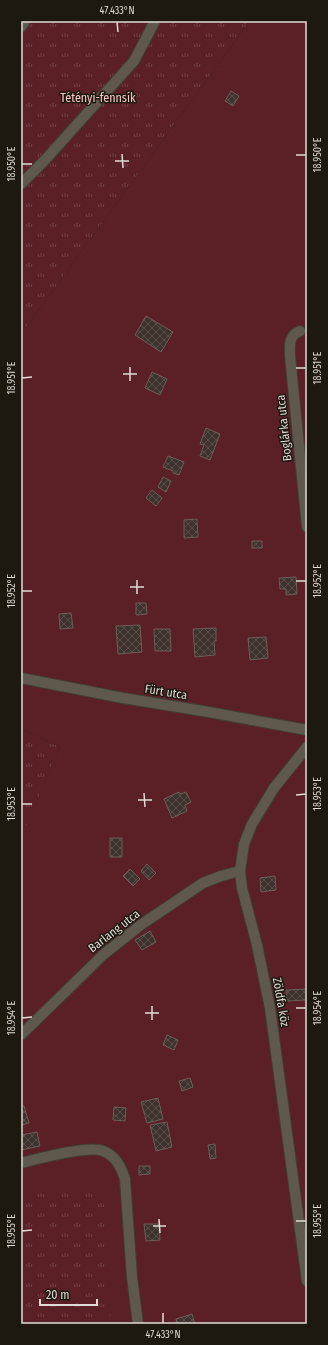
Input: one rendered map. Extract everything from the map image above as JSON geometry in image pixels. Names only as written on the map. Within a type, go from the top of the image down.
[{"type":"street","points":[[21,27],[26,21]]},
{"type":"street","points":[[21,184],[45,160],[134,61],[155,21]]},
{"type":"street","name":"Boglárka utca","points":[[300,330],[294,333],[290,338],[290,350],[307,527]]},
{"type":"street","name":"Fürt utca","points":[[21,678],[123,698],[307,730]]},
{"type":"street","name":"Zöldfa köz","points":[[307,748],[274,788],[252,824],[244,844],[240,871],[242,888],[257,945],[270,1008],[307,1281]]},
{"type":"street","name":"Barlang utca","points":[[21,1035],[104,954],[137,928],[203,883],[240,871]]},
{"type":"street","points":[[21,1163],[90,1149],[103,1150],[114,1158],[122,1169],[125,1179],[132,1277],[138,1324]]},
{"type":"green space","name":"Tétényi-fennsík","points":[[21,21],[250,21],[21,334]]},
{"type":"green space","points":[[250,21],[307,21],[307,1324],[111,1324],[103,1190],[21,1194],[21,838],[60,747],[21,728],[21,334]]},
{"type":"green space","points":[[21,728],[60,747],[21,839]]},
{"type":"green space","points":[[106,1161],[125,1324],[21,1324],[21,1177]]},
{"type":"building","points":[[231,91],[239,96],[233,106],[225,101]]},
{"type":"building","points":[[146,316],[173,332],[161,352],[135,335]]},
{"type":"building","points":[[152,372],[167,379],[160,395],[145,388]]},
{"type":"building","points":[[206,428],[220,434],[210,460],[200,456],[204,445],[200,444]]},
{"type":"building","points":[[168,456],[184,462],[179,475],[163,467]]},
{"type":"building","points":[[163,477],[171,481],[166,492],[158,487]]},
{"type":"building","points":[[152,490],[162,498],[156,506],[146,498]]},
{"type":"building","points":[[197,519],[198,537],[184,538],[184,520]]},
{"type":"building","points":[[252,541],[262,541],[262,548],[252,548]]},
{"type":"building","points":[[296,577],[297,594],[286,595],[286,589],[280,589],[279,578]]},
{"type":"building","points":[[136,603],[146,603],[147,614],[136,615]]},
{"type":"building","points":[[71,613],[73,628],[60,629],[59,614]]},
{"type":"building","points":[[140,625],[142,652],[118,654],[116,626]]},
{"type":"building","points":[[216,628],[216,641],[214,641],[215,655],[195,657],[193,629]]},
{"type":"building","points":[[154,629],[170,629],[171,651],[155,651]]},
{"type":"building","points":[[266,637],[268,658],[250,660],[248,638]]},
{"type":"building","points":[[179,792],[180,794],[186,792],[191,802],[185,805],[187,811],[172,818],[164,799]]},
{"type":"building","points":[[110,838],[122,838],[122,857],[110,857]]},
{"type":"building","points":[[147,864],[156,873],[149,880],[141,871]]},
{"type":"building","points":[[130,869],[140,879],[133,886],[123,876]]},
{"type":"building","points":[[275,876],[276,890],[261,892],[260,878]]},
{"type":"building","points":[[150,931],[156,942],[142,950],[135,940]]},
{"type":"building","points":[[307,989],[307,1000],[287,1001],[286,990]]},
{"type":"building","points":[[167,1035],[178,1040],[174,1050],[163,1045]]},
{"type":"building","points":[[190,1078],[193,1087],[182,1091],[179,1081]]},
{"type":"building","points":[[158,1098],[163,1119],[147,1123],[141,1102]]},
{"type":"building","points":[[24,1106],[29,1123],[21,1125],[21,1107]]},
{"type":"building","points":[[114,1107],[126,1108],[125,1121],[113,1120]]},
{"type":"building","points":[[167,1122],[172,1147],[156,1151],[150,1125]]},
{"type":"building","points":[[37,1132],[40,1146],[21,1150],[21,1135]]},
{"type":"building","points":[[215,1144],[216,1158],[210,1159],[208,1145]]},
{"type":"building","points":[[139,1166],[150,1166],[150,1174],[139,1175]]},
{"type":"building","points":[[144,1224],[159,1224],[160,1240],[146,1241]]},
{"type":"building","points":[[192,1314],[195,1324],[177,1324],[176,1319]]}]
